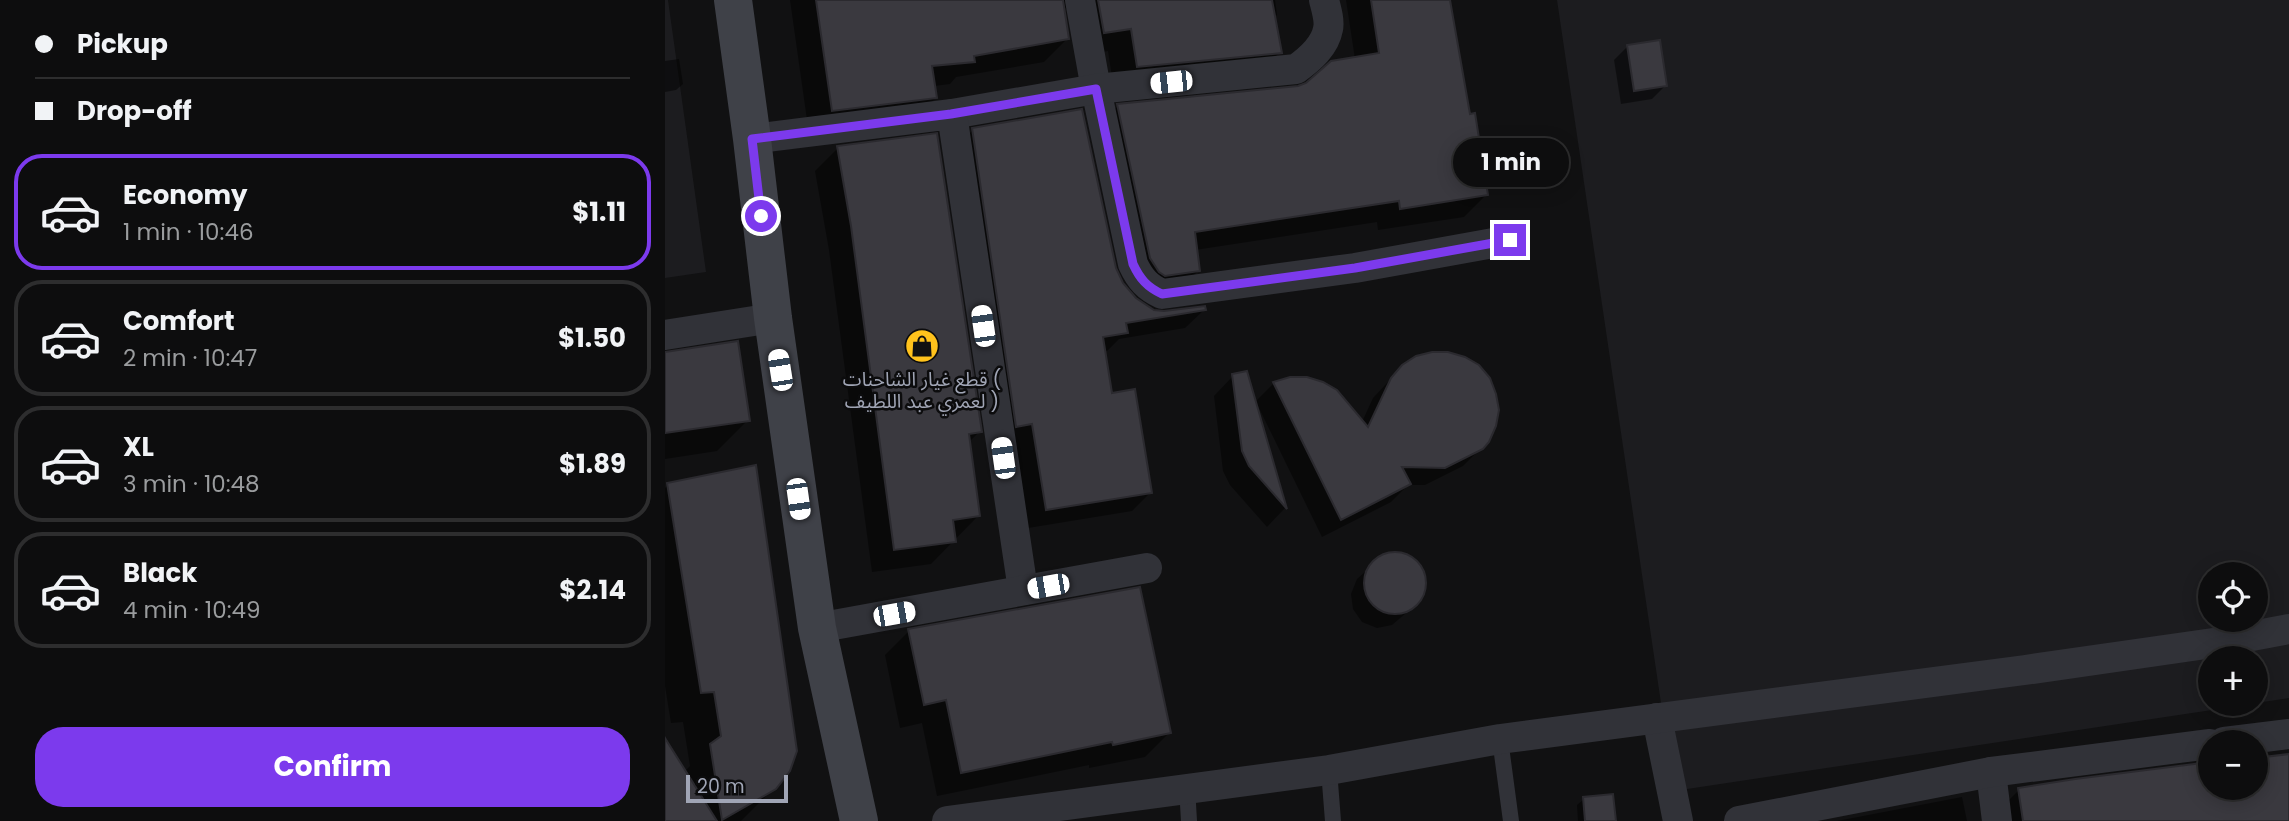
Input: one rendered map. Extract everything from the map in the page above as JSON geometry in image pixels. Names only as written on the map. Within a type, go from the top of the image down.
[{"type":"main road","points":[[733,0],[772,318],[817,628],[859,821]]},
{"type":"street","points":[[1080,0],[1133,264],[1139,277],[1149,288],[1162,294],[1355,268],[1510,240]]},
{"type":"street","points":[[752,139],[951,114],[1096,89],[1296,69],[1319,49],[1329,28],[1324,0]]},
{"type":"street","points":[[951,114],[1023,590]]},
{"type":"street","points":[[665,335],[772,318]]},
{"type":"street","points":[[817,628],[1147,568]]},
{"type":"street","points":[[947,821],[1329,770],[1500,739],[2025,670],[2220,642],[2289,629]]},
{"type":"street","points":[[1657,718],[1678,821]]},
{"type":"street","points":[[2268,737],[2289,734]]},
{"type":"street","points":[[1739,821],[1991,772],[2198,746]]},
{"type":"street","points":[[1991,772],[1997,821]]},
{"type":"lane","points":[[1500,739],[1511,821]]},
{"type":"lane","points":[[1329,770],[1333,821]]},
{"type":"lane","points":[[1187,787],[1189,821]]},
{"type":"shaded area","points":[[665,0],[668,0],[706,272],[665,278]]},
{"type":"shaded area","points":[[1557,0],[2289,0],[2289,698],[2268,701],[2268,646],[2198,646],[2198,712],[1674,791]]},
{"type":"building","points":[[816,0],[1063,0],[1069,39],[974,56],[975,62],[932,66],[937,98],[832,111]]},
{"type":"building","points":[[1098,0],[1272,0],[1282,53],[1137,67],[1131,29],[1104,33]]},
{"type":"building","points":[[1371,0],[1450,0],[1470,114],[1475,113],[1488,195],[1400,209],[1399,201],[1195,232],[1200,271],[1165,276],[1159,272],[1150,258],[1117,104],[1306,83],[1331,61],[1379,53]]},
{"type":"building","points":[[1660,40],[1667,86],[1634,91],[1627,45]]},
{"type":"building","points":[[1082,109],[1116,268],[1123,283],[1136,298],[1154,310],[1205,306],[1206,310],[1126,323],[1128,333],[1103,337],[1112,393],[1135,389],[1152,493],[1046,510],[1032,424],[1016,427],[972,128]]},
{"type":"building","name":"قطع غيار الشاحنات ( لعمري عبد اللطيف )","points":[[937,133],[982,432],[969,434],[980,516],[953,520],[956,542],[894,550],[851,226],[837,146]]},
{"type":"building","points":[[738,341],[750,421],[665,433],[665,352]]},
{"type":"building","points":[[1448,352],[1465,357],[1479,365],[1490,378],[1499,410],[1489,442],[1483,449],[1445,468],[1402,467],[1411,484],[1341,520],[1273,382],[1290,377],[1307,377],[1323,382],[1337,390],[1368,427],[1391,378],[1402,365],[1416,356]]},
{"type":"building","points":[[1247,371],[1287,509],[1249,466],[1242,451],[1232,374]]},
{"type":"building","points":[[756,465],[797,751],[790,771],[776,789],[722,820],[710,744],[721,736],[714,692],[701,693],[667,483]]},
{"type":"building","points":[[1389,552],[1401,552],[1417,561],[1424,571],[1424,595],[1417,605],[1401,614],[1389,614],[1378,609],[1369,600],[1364,589],[1364,577],[1369,566],[1378,557]]},
{"type":"building","points":[[1140,587],[1171,733],[1113,745],[1112,742],[961,773],[946,700],[924,705],[908,629]]},
{"type":"building","points":[[665,738],[717,821],[665,821]]},
{"type":"building","points":[[2289,754],[2289,821],[2023,821],[2018,788],[2198,764],[2198,800],[2268,800],[2268,757]]},
{"type":"building","points":[[1613,794],[1616,821],[1585,821],[1583,797]]},
{"type":"place","name":"قطع غيار الشاحنات ( لعمري عبد اللطيف )","points":[[922,346]]},
{"type":"route","points":[[761,216],[752,139],[951,114],[1096,89],[1133,264],[1139,277],[1149,288],[1162,294],[1355,268],[1510,240]]}]
